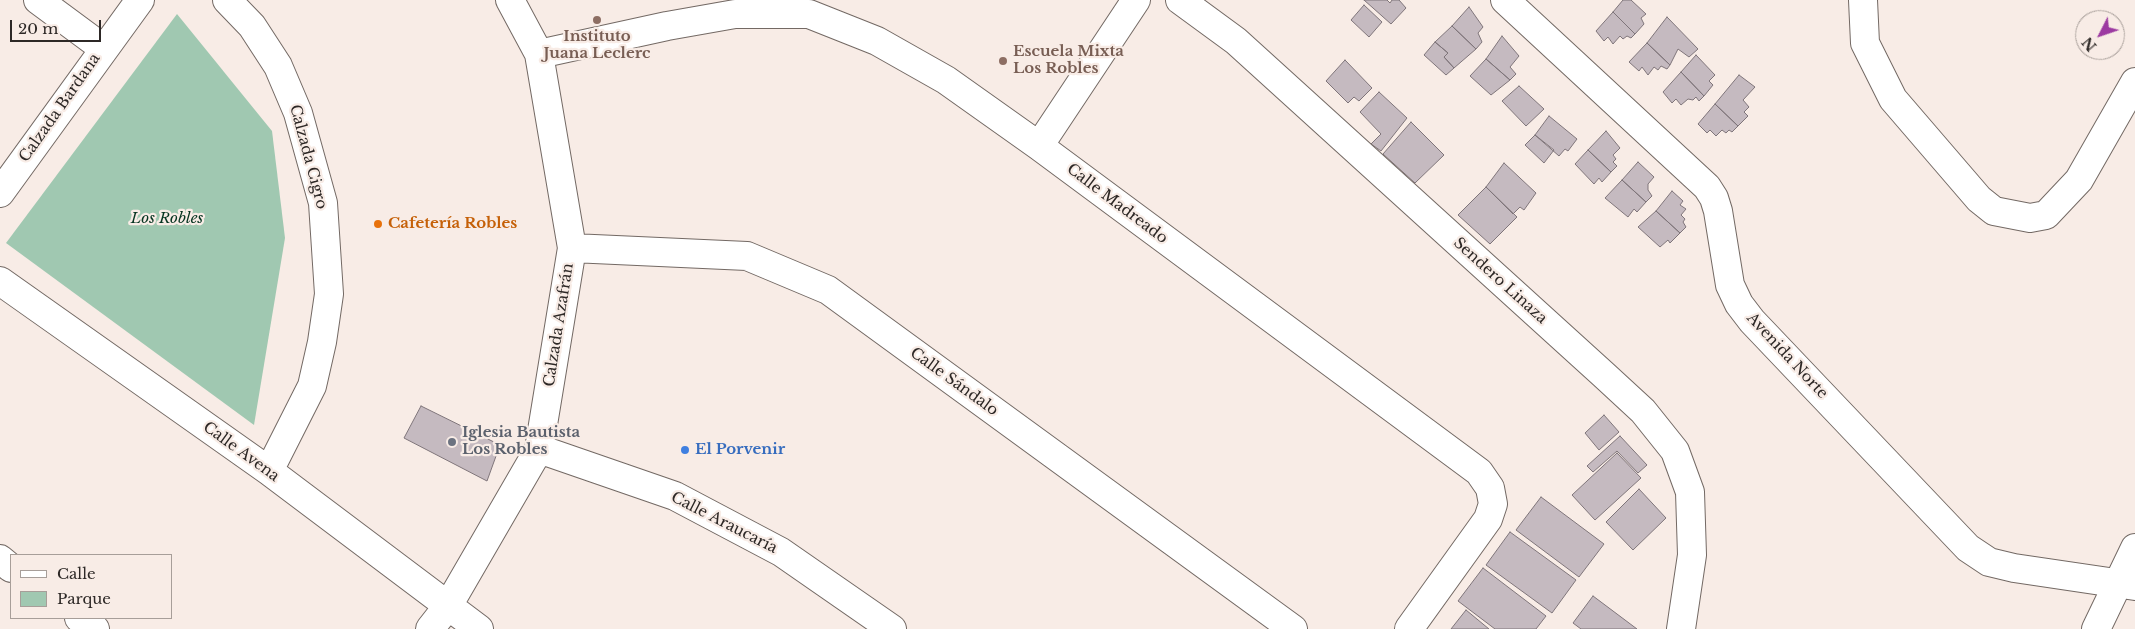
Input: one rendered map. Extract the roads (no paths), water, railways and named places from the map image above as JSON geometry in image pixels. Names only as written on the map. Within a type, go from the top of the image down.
[{"type":"street","points":[[38,0],[103,48]]},
{"type":"street","name":"Calzada Bardana","points":[[0,193],[103,48],[140,0]]},
{"type":"street","name":"Calzada Cigro","points":[[228,0],[252,26],[278,66],[298,113],[324,203],[329,294],[322,342],[312,386],[269,471]]},
{"type":"street","name":"Calzada Azafrán","points":[[430,629],[448,606],[539,449],[572,248],[539,54],[510,0]]},
{"type":"street","points":[[1039,146],[1136,0]]},
{"type":"street","name":"Sendero Linaza","points":[[1180,0],[1236,41],[1604,375],[1643,411],[1676,451],[1690,492],[1692,555],[1681,629]]},
{"type":"street","name":"Avenida Norte","points":[[1505,0],[1707,188],[1714,198],[1718,211],[1730,286],[1739,304],[1968,548],[1989,562],[2014,568],[2127,585]]},
{"type":"street","points":[[1863,0],[1865,43],[1893,99],[1979,199],[1994,211],[2030,218],[2046,215],[2079,180],[2135,82]]},
{"type":"street","name":"Calle Madreado","points":[[539,54],[734,14],[809,14],[886,46],[946,80],[1039,146],[1479,472],[1490,488],[1493,504],[1488,519],[1409,629]]},
{"type":"street","name":"Calle Sándalo","points":[[572,248],[747,256],[828,290],[1293,629]]},
{"type":"street","name":"Calle Avena","points":[[0,281],[269,471],[479,629]]},
{"type":"street","name":"Calle Araucaría","points":[[539,449],[675,496],[781,552],[892,629]]},
{"type":"street","points":[[2096,629],[2127,585],[2135,548]]},
{"type":"street","points":[[0,559],[10,567]]},
{"type":"street","points":[[80,619],[94,629]]},
{"type":"place","name":"Instituto Juana Leclerc","points":[[597,20]]},
{"type":"place","name":"Escuela Mixta Los Robles","points":[[1003,61]]},
{"type":"place","name":"Cafetería Robles","points":[[378,224]]},
{"type":"place","name":"Iglesia Bautista Los Robles","points":[[452,442]]},
{"type":"place","name":"El Porvenir","points":[[685,450]]},
{"type":"park label","name":"Los Robles","points":[[167,219]]}]
